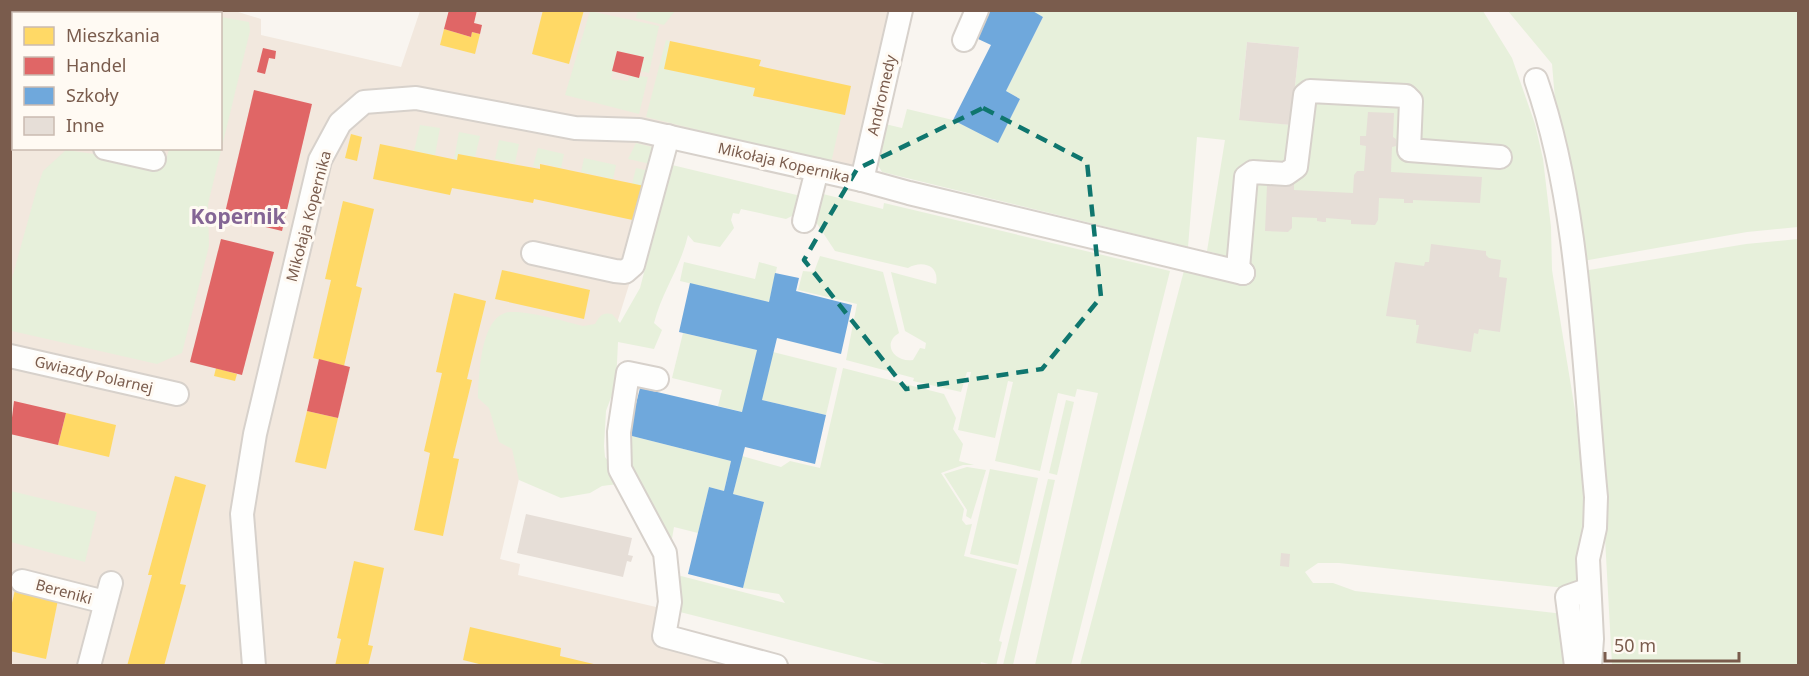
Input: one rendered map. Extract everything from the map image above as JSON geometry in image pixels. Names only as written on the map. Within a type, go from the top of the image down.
[{"type":"street","name":"Andromedy","points":[[862,180],[901,10]]},
{"type":"street","points":[[964,40],[977,10]]},
{"type":"street","points":[[1536,80],[1550,120],[1574,266],[1596,497],[1595,528],[1588,559],[1587,590],[1592,639],[1590,666]]},
{"type":"street","name":"Mikołaja Kopernika","points":[[254,666],[242,514],[255,434],[320,160],[340,123],[351,110],[364,102],[416,98],[575,128],[639,130],[862,180],[909,194],[1243,273],[1238,268],[1246,177],[1252,172],[1286,174],[1296,167],[1305,95],[1310,91],[1406,96],[1411,100],[1409,150],[1500,157]]},
{"type":"street","points":[[533,253],[615,272],[625,272],[633,265],[668,136]]},
{"type":"street","points":[[114,150],[154,159]]},
{"type":"street","points":[[804,221],[817,170]]},
{"type":"street","name":"Gwiazdy Polarnej","points":[[10,356],[177,394]]},
{"type":"street","points":[[657,379],[628,373],[619,450],[620,469],[665,553],[670,602],[664,636],[776,666]]},
{"type":"street","name":"Bereniki","points":[[22,580],[108,593],[89,666]]},
{"type":"street","points":[[1576,666],[1567,597],[1587,590]]},
{"type":"highlighted area","points":[[983,108],[1087,162],[1101,297],[1042,369],[906,389],[804,260],[857,169]]},
{"type":"shaded area","points":[[10,11],[235,11],[261,19],[261,35],[401,67],[420,11],[901,11],[863,175],[669,132],[634,269],[612,339],[519,479],[500,559],[520,564],[518,575],[669,610],[664,636],[776,665],[11,665]]},
{"type":"green space","points":[[638,10],[675,11],[664,25],[636,18]]},
{"type":"green space","points":[[590,11],[659,26],[649,73],[640,71],[644,57],[617,51],[611,79],[628,81],[630,75],[648,77],[639,114],[565,95]]},
{"type":"green space","points":[[1031,11],[1483,11],[1512,58],[1535,124],[1543,159],[1551,227],[1552,270],[1582,453],[1585,535],[1580,576],[1577,582],[1565,588],[1339,563],[1318,563],[1305,572],[1313,583],[1333,583],[1355,591],[1564,614],[1587,665],[1080,665],[1186,263],[1212,270],[1215,253],[1207,251],[1225,140],[1197,137],[1188,247],[882,172],[876,162],[885,124],[902,128],[907,109],[953,120],[998,142],[1020,99],[1006,91],[1043,17]],"holes":[[[1247,42],[1299,47],[1291,125],[1239,119]]]},
{"type":"green space","points":[[1508,11],[1798,11],[1798,227],[1747,232],[1583,261],[1559,147],[1552,64]]},
{"type":"green space","points":[[222,17],[249,22],[250,31],[222,146]]},
{"type":"green space","points":[[666,40],[670,41],[665,69],[755,88],[753,97],[842,114],[831,163],[646,117]]},
{"type":"green space","points":[[420,125],[440,128],[435,155],[414,151]]},
{"type":"green space","points":[[459,132],[480,136],[475,157],[458,154],[457,160],[454,159]]},
{"type":"green space","points":[[499,140],[519,144],[515,163],[495,159]]},
{"type":"green space","points":[[636,143],[660,149],[655,165],[628,159]]},
{"type":"green space","points":[[538,148],[564,154],[561,168],[540,163],[539,167],[533,166]]},
{"type":"green space","points":[[66,150],[165,164],[169,150],[221,150],[208,204],[209,246],[182,353],[157,364],[12,331],[11,336],[11,282],[43,171]]},
{"type":"green space","points":[[584,158],[616,165],[613,179],[581,172]]},
{"type":"green space","points":[[672,165],[801,196],[796,214],[786,219],[741,209],[739,214],[733,213],[731,220],[734,228],[720,247],[694,242],[688,235],[654,323],[662,330],[654,349],[618,342],[616,384],[606,411],[604,446],[605,457],[618,474],[618,484],[602,486],[590,493],[561,498],[519,480],[512,449],[499,442],[489,408],[478,398],[480,364],[486,338],[497,318],[512,312],[544,316],[583,326],[595,324],[602,315],[612,314],[620,323],[640,288]]},
{"type":"green space","points":[[636,168],[654,172],[649,187],[632,184]]},
{"type":"green space","points":[[823,194],[883,209],[884,203],[1170,271],[1071,665],[1035,665],[1098,393],[1077,389],[1075,397],[1058,393],[1040,471],[995,461],[1013,382],[1008,381],[995,438],[958,430],[971,372],[967,372],[961,392],[913,381],[914,378],[846,360],[857,304],[798,290],[803,271],[814,272],[820,256],[883,272],[899,333],[891,342],[891,347],[896,356],[906,360],[913,360],[920,348],[925,349],[926,343],[905,331],[891,272],[936,284],[937,278],[933,268],[929,266],[919,264],[908,268],[835,251],[810,213],[813,198],[821,200]]},
{"type":"green space","points":[[1798,239],[1798,665],[1612,665],[1597,393],[1583,271],[1746,244]]},
{"type":"green space","points":[[684,262],[755,279],[759,262],[777,267],[769,302],[680,281]]},
{"type":"green space","points":[[683,333],[757,350],[743,412],[718,406],[722,390],[672,378]]},
{"type":"green space","points":[[773,352],[837,368],[826,415],[762,400]]},
{"type":"green space","points":[[843,368],[944,394],[956,418],[953,429],[963,444],[959,461],[974,465],[963,465],[941,473],[964,509],[962,520],[966,525],[972,524],[964,556],[1017,569],[999,641],[1002,642],[996,666],[981,662],[980,666],[889,665],[676,611],[675,579],[681,576],[785,603],[779,594],[743,588],[764,502],[733,494],[742,456],[781,467],[790,461],[820,468]]},
{"type":"green space","points":[[1066,400],[1074,402],[1057,475],[1049,473]]},
{"type":"green space","points":[[628,435],[731,461],[724,491],[709,487],[698,533],[674,527],[670,550],[631,490]]},
{"type":"green space","points":[[967,467],[986,470],[971,519],[966,516],[967,510],[944,474]]},
{"type":"green space","points":[[990,469],[1038,478],[1018,565],[970,554]]},
{"type":"green space","points":[[1048,479],[1055,480],[1013,665],[1003,665]]},
{"type":"green space","points":[[11,491],[97,512],[85,562],[11,542]]},
{"type":"building: Mieszkania","points":[[145,10],[177,10],[176,12],[145,12]]},
{"type":"building: Mieszkania","points":[[543,10],[584,10],[569,64],[532,54]]},
{"type":"building: Mieszkania","points":[[444,29],[471,37],[472,32],[480,34],[475,54],[440,45]]},
{"type":"building: Mieszkania","points":[[670,41],[761,60],[759,66],[851,86],[845,115],[753,96],[755,88],[664,69]]},
{"type":"building: Mieszkania","points":[[351,134],[362,137],[357,161],[345,158]]},
{"type":"building: Mieszkania","points":[[380,144],[457,160],[458,154],[540,169],[540,164],[649,187],[642,222],[534,199],[533,203],[452,188],[450,195],[373,179]]},
{"type":"building: Mieszkania","points":[[343,201],[374,209],[356,286],[362,288],[344,366],[313,358],[331,280],[325,279]]},
{"type":"building: Mieszkania","points":[[502,270],[590,290],[584,319],[495,299]]},
{"type":"building: Mieszkania","points":[[454,293],[486,301],[467,379],[472,380],[453,458],[459,459],[443,536],[414,530],[430,453],[424,451],[442,373],[436,372]]},
{"type":"building: Mieszkania","points":[[216,368],[237,374],[235,381],[214,376]]},
{"type":"building: Mieszkania","points":[[307,411],[338,418],[326,469],[295,462]]},
{"type":"building: Mieszkania","points":[[66,413],[116,425],[109,457],[58,445]]},
{"type":"building: Mieszkania","points":[[175,476],[206,485],[180,584],[186,585],[164,666],[127,666],[152,575],[148,575]]},
{"type":"building: Mieszkania","points":[[354,561],[384,568],[368,645],[373,646],[368,666],[335,666],[341,639],[337,638]]},
{"type":"building: Mieszkania","points":[[16,586],[59,595],[46,659],[10,651],[10,611]]},
{"type":"building: Mieszkania","points":[[470,627],[561,648],[560,656],[602,666],[487,666],[463,660]]},
{"type":"building: Handel","points":[[449,10],[477,10],[474,23],[482,25],[480,34],[472,32],[471,37],[444,29]]},
{"type":"building: Handel","points":[[263,48],[276,51],[275,59],[269,58],[265,74],[257,72]]},
{"type":"building: Handel","points":[[617,51],[644,57],[639,78],[612,71]]},
{"type":"building: Handel","points":[[254,90],[312,104],[282,231],[224,217]]},
{"type":"building: Handel","points":[[221,239],[274,252],[242,375],[190,362]]},
{"type":"building: Handel","points":[[319,359],[350,367],[338,418],[307,411]]},
{"type":"building: Handel","points":[[14,401],[66,413],[58,445],[10,434]]},
{"type":"building: Szkoły","points":[[991,10],[1031,10],[1043,17],[1006,91],[1020,99],[998,143],[953,120],[991,45],[976,38]]},
{"type":"building: Szkoły","points":[[775,273],[799,278],[796,291],[852,305],[841,354],[777,338],[762,400],[826,415],[815,464],[745,447],[733,494],[764,502],[743,588],[688,574],[709,487],[724,491],[731,461],[628,435],[640,388],[742,412],[757,350],[679,332],[690,283],[769,302]]},
{"type":"building: Inne","points":[[1247,42],[1299,47],[1291,125],[1239,120]]},
{"type":"building: Inne","points":[[1368,112],[1394,113],[1393,137],[1396,139],[1396,146],[1392,147],[1391,172],[1482,177],[1480,203],[1413,200],[1413,203],[1404,203],[1404,199],[1379,198],[1378,220],[1375,225],[1351,224],[1351,220],[1326,218],[1326,222],[1323,222],[1317,221],[1317,218],[1292,217],[1292,228],[1288,232],[1265,231],[1267,185],[1272,181],[1294,182],[1294,190],[1353,193],[1354,175],[1357,171],[1364,171],[1366,146],[1360,145],[1360,136],[1366,136]]},
{"type":"building: Inne","points":[[1431,244],[1486,251],[1489,258],[1501,260],[1499,277],[1507,278],[1500,332],[1479,329],[1478,334],[1474,333],[1471,352],[1416,343],[1419,325],[1416,325],[1416,320],[1386,316],[1395,262],[1424,266],[1425,262],[1429,262]]},
{"type":"building: Inne","points":[[526,514],[632,538],[628,555],[633,556],[631,562],[627,561],[623,577],[517,553]]},
{"type":"building: Inne","points":[[1281,553],[1290,554],[1289,567],[1280,566]]},
{"type":"district","name":"Kopernik","points":[[238,216]]}]
